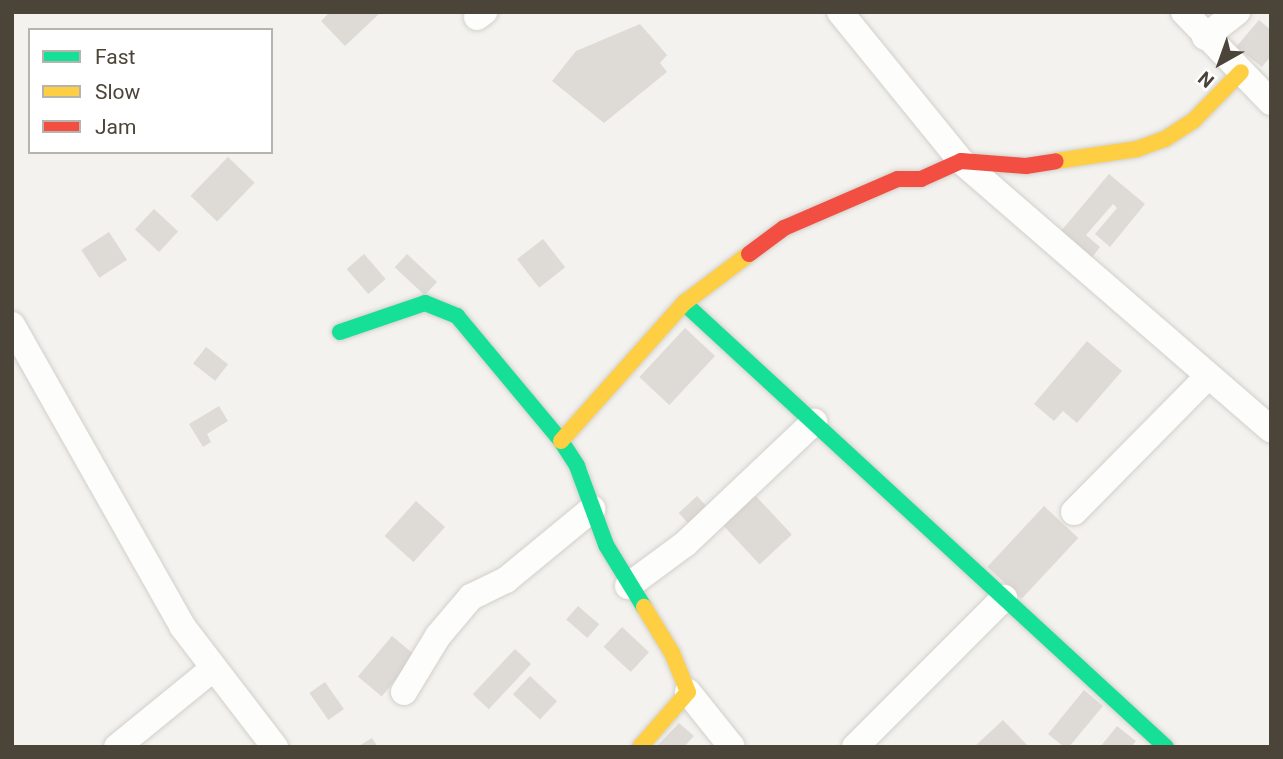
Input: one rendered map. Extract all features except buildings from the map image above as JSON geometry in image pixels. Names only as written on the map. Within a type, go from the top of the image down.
[{"type":"street","points":[[840,12],[961,161],[1271,430]]},
{"type":"street","points":[[1184,12],[1205,37],[1271,102]]},
{"type":"street","points":[[1205,37],[1237,12]]},
{"type":"street","points":[[561,441],[684,303],[712,277],[784,228],[862,191],[898,179],[921,179],[961,161],[1027,166],[1136,149],[1165,139],[1194,120],[1241,72]]},
{"type":"street","points":[[341,332],[425,303],[457,316],[561,441],[578,466],[592,509],[628,586],[672,653],[688,692],[732,747]]},
{"type":"street","points":[[684,303],[1166,747]]},
{"type":"street","points":[[12,325],[182,626],[275,747]]},
{"type":"street","points":[[1074,512],[1208,376]]},
{"type":"street","points":[[628,586],[685,544],[814,422]]},
{"type":"street","points":[[404,692],[438,636],[471,597],[506,580],[592,509]]},
{"type":"street","points":[[855,747],[1004,598]]},
{"type":"street","points":[[117,747],[214,668]]},
{"type":"street","points":[[640,747],[688,692]]},
{"type":"traffic: fast","points":[[340,332],[425,303],[457,316],[561,441],[577,466],[606,545],[644,607]]},
{"type":"traffic: fast","points":[[684,303],[1166,747]]},
{"type":"traffic: slow","points":[[1056,161],[1137,149],[1165,139],[1194,120],[1241,72]]},
{"type":"traffic: slow","points":[[561,441],[684,303],[749,254]]},
{"type":"traffic: slow","points":[[640,747],[688,692],[672,653],[644,607]]},
{"type":"traffic: jam","points":[[749,254],[784,228],[898,179],[921,179],[961,161],[1026,166],[1056,161]]}]
